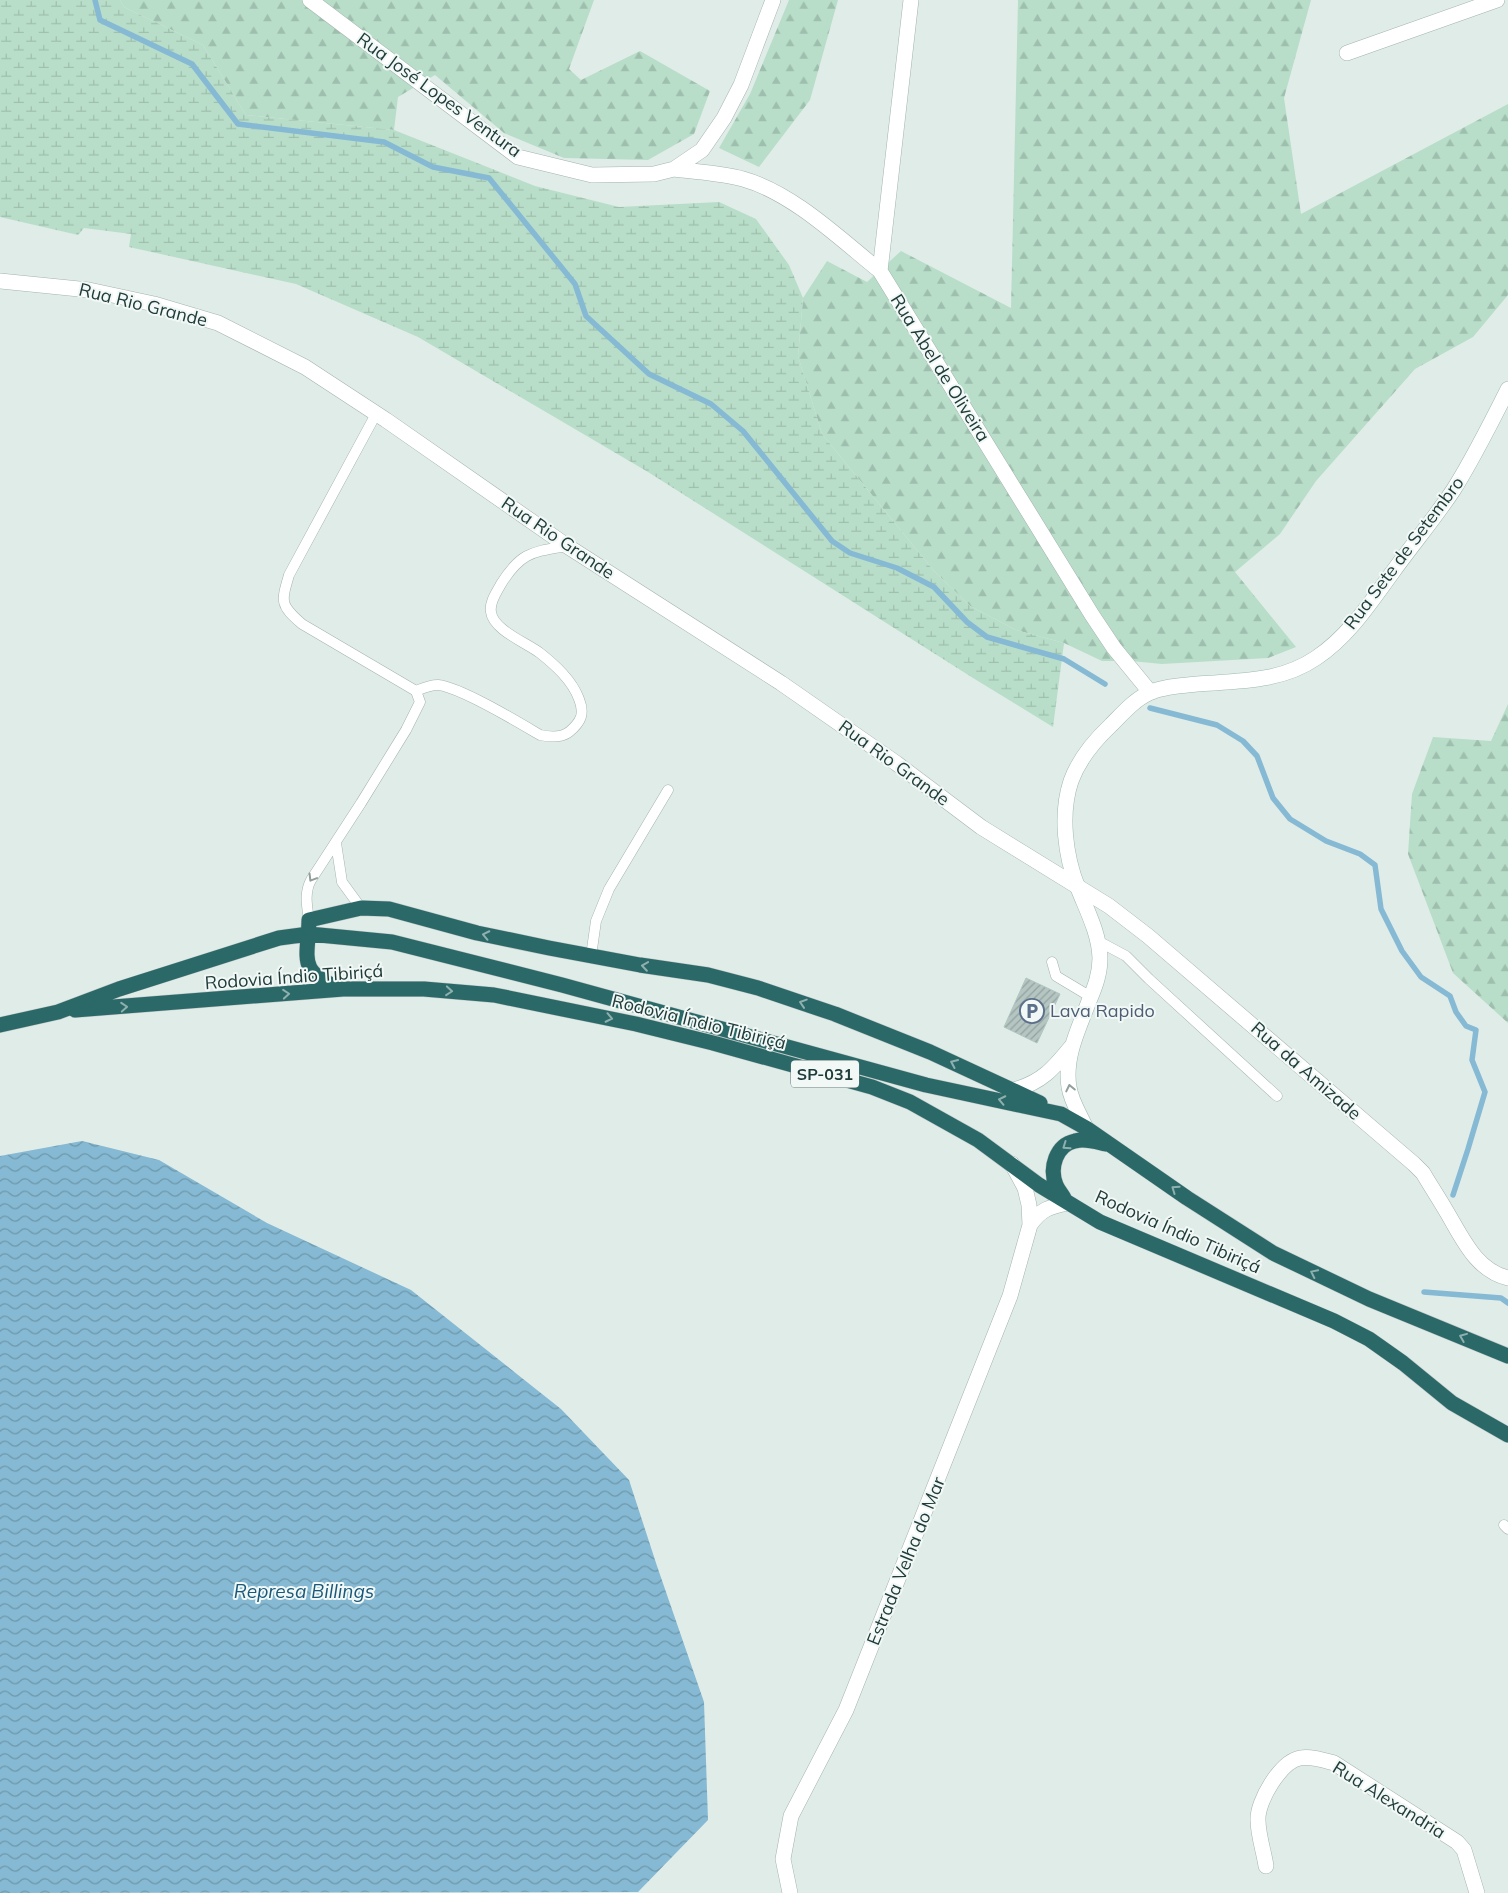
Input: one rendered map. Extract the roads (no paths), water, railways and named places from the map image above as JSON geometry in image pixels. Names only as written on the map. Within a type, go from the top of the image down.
[{"type":"highway","points":[[343,989],[321,980],[312,972],[307,964],[309,927],[361,908],[389,909],[477,933],[591,956],[708,974],[758,988],[834,1014],[930,1052],[1014,1090],[1061,1114]]},
{"type":"highway","name":"Rodovia Índio Tibiriçá","points":[[58,1012],[119,989],[309,927],[392,942],[648,1008],[926,1085],[1061,1114],[1112,1145],[1187,1198],[1273,1253],[1369,1299],[1508,1356]]},
{"type":"highway","name":"Rodovia Índio Tibiriçá","points":[[0,1025],[58,1012],[343,989],[424,989],[494,995],[627,1022],[713,1043],[872,1087],[910,1102],[949,1122],[978,1140],[1039,1185],[1100,1222],[1334,1321],[1369,1339],[1403,1363],[1452,1403],[1504,1431]]},
{"type":"highway","points":[[1068,1203],[1056,1186],[1053,1175],[1054,1162],[1060,1150],[1077,1140],[1112,1145]]},
{"type":"highway","points":[[1482,1345],[1508,1361]]},
{"type":"street","name":"Rua José Lopes Ventura","points":[[310,0],[518,157],[592,175],[654,174],[674,169],[702,150],[724,118],[741,85],[773,0]]},
{"type":"street","points":[[880,271],[911,0]]},
{"type":"street","points":[[1347,54],[1497,0]]},
{"type":"street","name":"Rua Abel de Oliveira","points":[[674,169],[743,179],[772,191],[828,228],[880,271],[1092,615],[1114,648],[1150,692]]},
{"type":"street","name":"Rua Rio Grande","points":[[0,281],[89,290],[154,304],[218,324],[306,367],[567,546],[781,683],[896,763],[981,827],[1077,885]]},
{"type":"street","name":"Rua Sete de Setembro","points":[[1086,1128],[1069,1088],[1068,1069],[1072,1046],[1098,978],[1100,960],[1098,941],[1092,919],[1077,885],[1066,846],[1067,799],[1071,782],[1080,762],[1101,734],[1140,698],[1150,692],[1184,685],[1268,679],[1296,669],[1318,657],[1340,638],[1360,616],[1452,492],[1471,461],[1508,389]]},
{"type":"street","name":"Rua da Amizade","points":[[1077,885],[1109,906],[1148,936],[1414,1164],[1423,1173],[1470,1251],[1483,1266],[1495,1275],[1508,1278]]},
{"type":"street","name":"Rua Sete de Setembro","points":[[1014,1090],[1028,1086],[1043,1077],[1072,1046]]},
{"type":"street","points":[[1012,1164],[1025,1188],[1029,1205],[1030,1225]]},
{"type":"street","points":[[1030,1225],[1037,1214],[1048,1208],[1068,1203]]},
{"type":"street","name":"Estrada Velha do Mar","points":[[790,1893],[783,1859],[791,1816],[854,1691],[1010,1296],[1030,1225]]},
{"type":"street","name":"Rua Alexandria","points":[[1266,1866],[1258,1819],[1266,1792],[1276,1776],[1298,1758],[1314,1758],[1334,1763],[1457,1842],[1464,1850],[1477,1893]]},
{"type":"lane","points":[[309,927],[306,898],[307,886],[336,843],[418,710],[420,702],[420,697],[416,691],[302,624],[287,611],[282,597],[289,575],[376,414]]},
{"type":"lane","points":[[416,691],[428,686],[440,685],[459,692],[540,735],[548,737],[566,734],[579,723],[582,707],[577,693],[567,679],[539,652],[505,631],[494,621],[490,612],[493,599],[512,567],[520,559],[533,552],[567,546]]},
{"type":"lane","points":[[591,956],[596,921],[609,889],[668,790]]},
{"type":"lane","points":[[336,843],[342,882],[361,908]]},
{"type":"lane","points":[[1098,941],[1126,956],[1277,1096]]},
{"type":"lane","points":[[1052,962],[1056,976],[1091,997]]},
{"type":"water","name":"Represa Billings","points":[[82,1141],[159,1160],[267,1223],[411,1290],[561,1409],[629,1480],[704,1702],[708,1820],[638,1892],[0,1893],[0,1156]]},
{"type":"waterway","points":[[95,0],[100,20],[192,64],[238,124],[384,142],[433,167],[489,178],[575,284],[586,316],[649,374],[711,404],[743,431],[832,541],[850,553],[897,568],[934,587],[967,622],[987,637],[1064,659],[1105,684]]},
{"type":"waterway","points":[[1150,708],[1217,725],[1243,741],[1257,756],[1273,798],[1290,819],[1326,841],[1360,854],[1375,865],[1381,909],[1402,951],[1421,977],[1450,996],[1456,1012],[1466,1026],[1476,1030],[1472,1060],[1485,1092],[1453,1195]]},
{"type":"waterway","points":[[1424,1292],[1501,1298],[1508,1303]]},
{"type":"place","name":"Lava Rapido","points":[[1032,1011]]}]
